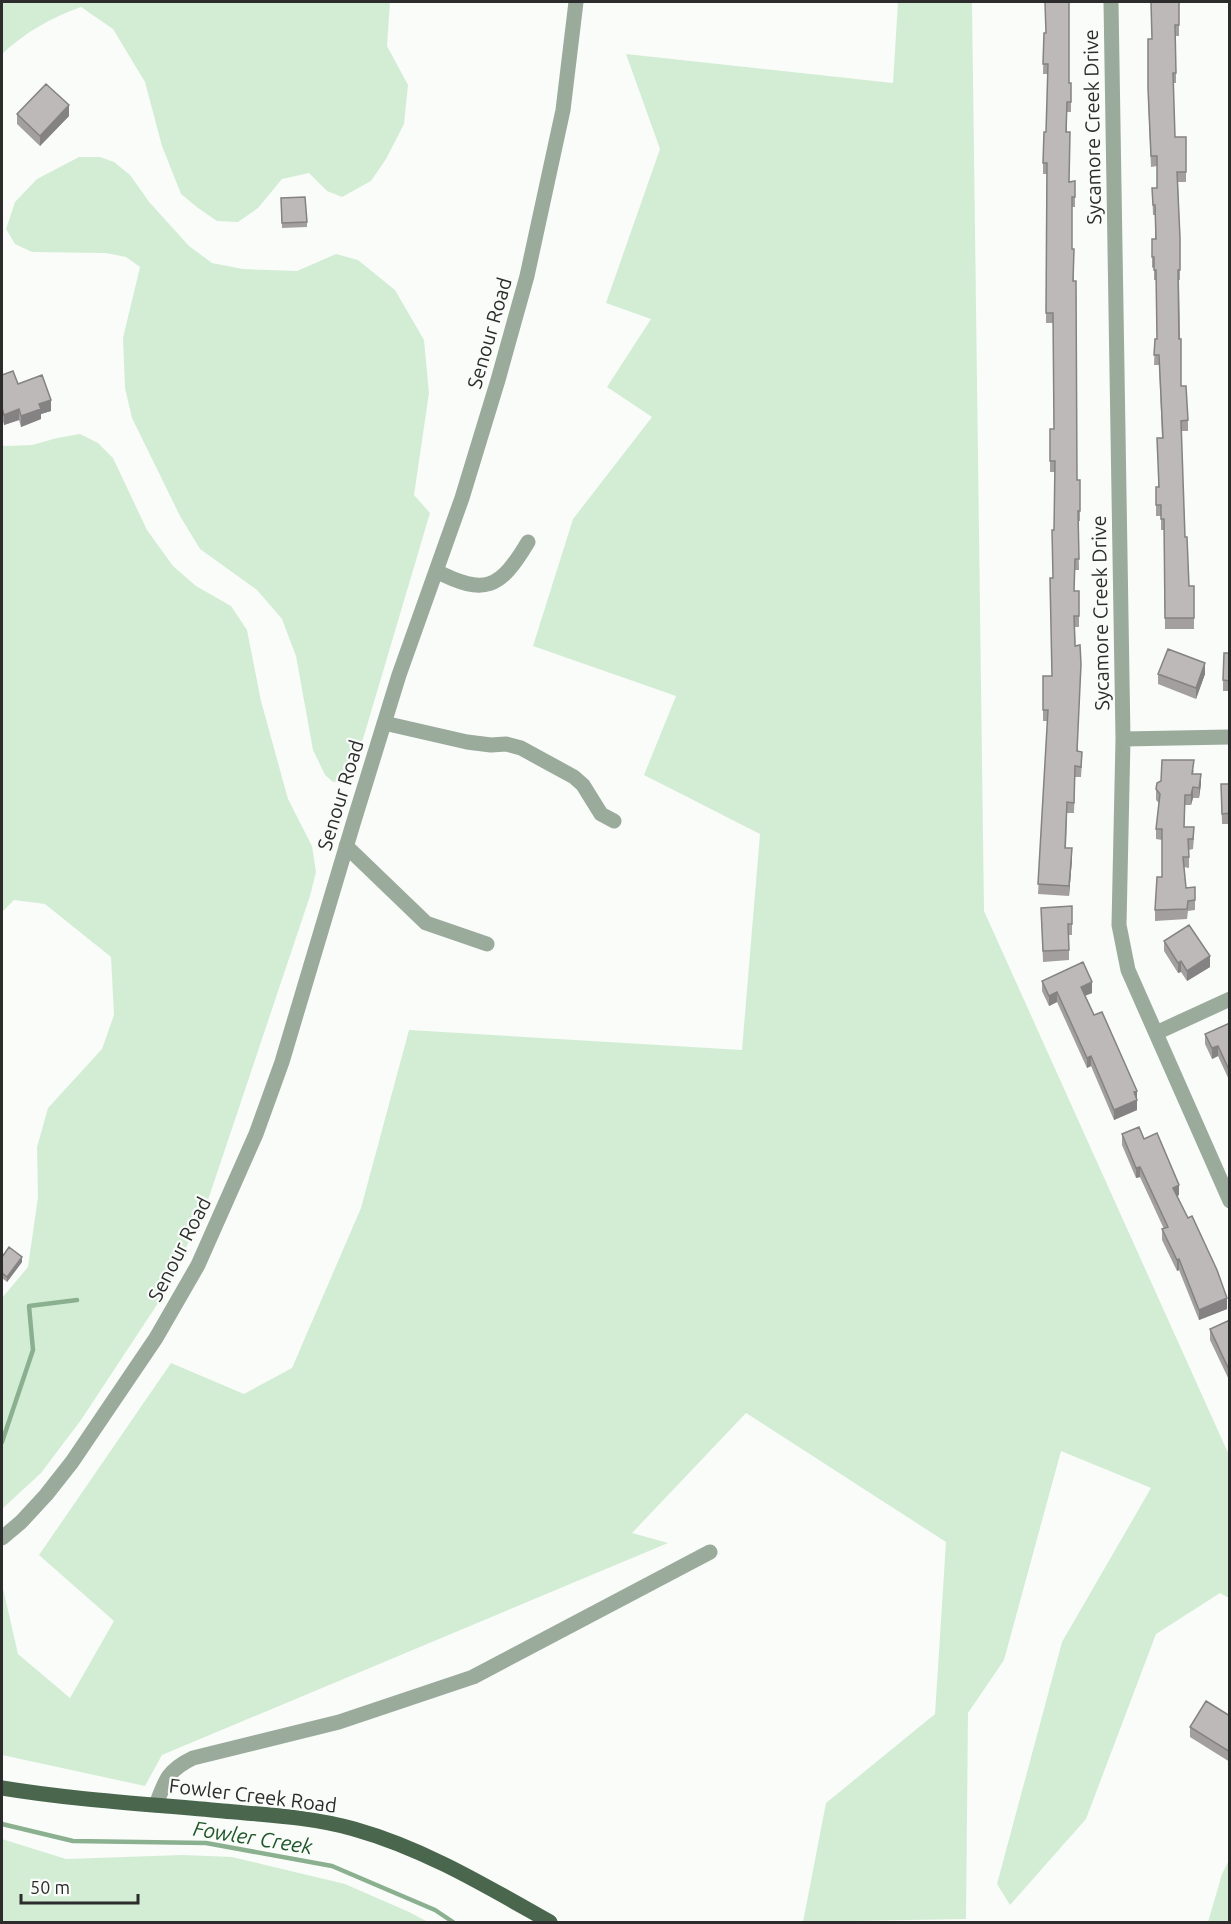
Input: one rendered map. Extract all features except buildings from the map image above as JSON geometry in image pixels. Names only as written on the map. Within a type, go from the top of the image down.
[{"type":"main road","name":"Fowler Creek Road","points":[[2,1788],[291,1817],[351,1828],[401,1844],[461,1871],[550,1923]]},
{"type":"street","name":"Senour Road","points":[[2,1538],[21,1522],[46,1495],[72,1462],[156,1338],[198,1265],[255,1134],[282,1062],[384,723],[466,488],[527,276],[563,110],[576,2]]},
{"type":"street","name":"Sycamore Creek Drive","points":[[1111,2],[1123,739],[1119,925],[1128,970],[1230,1201]]},
{"type":"street","points":[[436,571],[460,583],[479,587],[490,584],[515,564],[528,542]]},
{"type":"street","points":[[384,723],[467,742],[490,745],[506,744],[521,748],[574,777],[583,785],[601,814],[614,821]]},
{"type":"street","points":[[1123,739],[1230,737]]},
{"type":"street","points":[[346,846],[426,923],[487,944]]},
{"type":"street","points":[[1156,1033],[1230,999]]},
{"type":"street","points":[[156,1805],[165,1778],[181,1764],[193,1758],[339,1722],[472,1677],[710,1552]]},
{"type":"green space","points":[[2,2],[390,2],[387,46],[408,85],[404,124],[386,159],[371,181],[342,197],[327,191],[309,173],[282,179],[258,208],[238,222],[217,221],[181,194],[162,146],[145,82],[113,29],[81,7],[39,26],[2,54]]},
{"type":"green space","points":[[898,2],[972,2],[984,911],[1229,1455],[1229,1598],[1220,1593],[1156,1634],[1086,1819],[1010,1905],[997,1884],[1062,1642],[1151,1488],[1061,1451],[1004,1660],[968,1713],[966,1919],[803,1922],[826,1803],[935,1714],[946,1542],[746,1413],[632,1533],[668,1543],[162,1755],[145,1786],[2,1755],[2,1584],[18,1654],[70,1698],[114,1621],[39,1555],[171,1363],[244,1394],[292,1368],[361,1208],[409,1030],[742,1050],[760,834],[644,775],[676,696],[533,646],[573,519],[652,417],[607,387],[651,319],[606,303],[660,149],[626,54],[893,83]]},
{"type":"green space","points":[[79,157],[100,157],[114,162],[130,175],[150,203],[189,246],[212,263],[243,269],[297,271],[336,254],[358,260],[395,290],[424,340],[429,393],[414,495],[430,513],[363,739],[342,781],[333,782],[325,775],[313,750],[296,656],[282,619],[257,590],[200,549],[180,516],[132,418],[125,388],[123,338],[140,267],[126,257],[106,253],[32,252],[15,244],[6,229],[15,202],[37,179]]},
{"type":"green space","points":[[80,434],[98,443],[113,458],[147,530],[173,566],[196,586],[231,606],[247,630],[261,701],[288,799],[312,846],[316,872],[310,896],[208,1200],[166,1291],[81,1420],[41,1473],[2,1509],[2,1298],[28,1267],[38,1197],[37,1147],[48,1108],[102,1049],[114,1015],[111,957],[45,904],[14,900],[2,912],[2,444],[4,446],[32,445]]},
{"type":"green space","points":[[2,1839],[66,1859],[182,1855],[232,1857],[345,1884],[428,1922],[2,1922]]},
{"type":"green space","points":[[1229,1860],[1229,1922],[1208,1922],[1222,1874]]},
{"type":"waterway","points":[[2,1442],[33,1350],[29,1306],[77,1300]]},
{"type":"waterway","name":"Fowler Creek","points":[[2,1824],[73,1841],[206,1843],[332,1866],[435,1910],[453,1922]]}]
